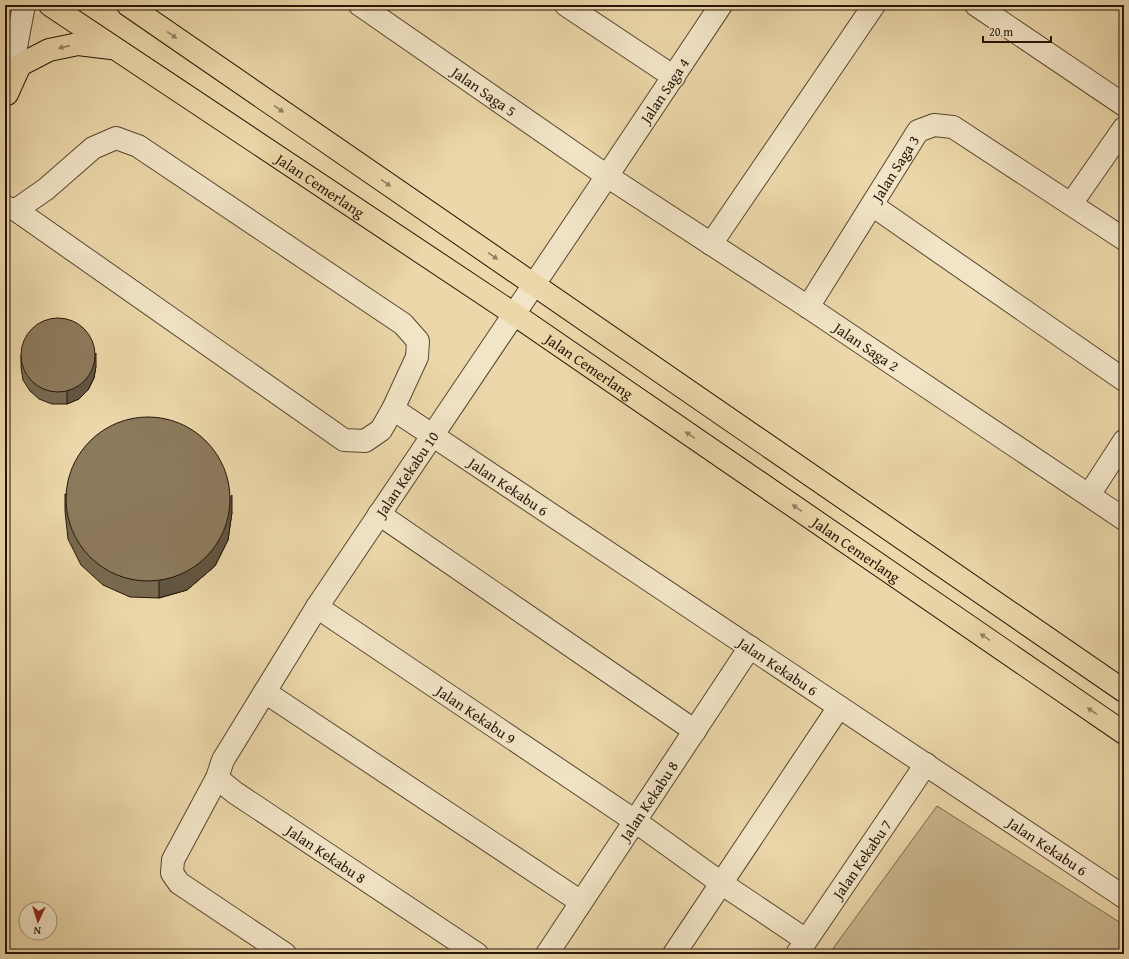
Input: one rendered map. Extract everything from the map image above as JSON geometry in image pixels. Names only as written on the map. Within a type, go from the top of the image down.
[{"type":"main road","name":"Jalan Cemerlang","points":[[50,5],[514,314],[1124,733]]},
{"type":"main road","points":[[135,9],[1124,691]]},
{"type":"main road","points":[[6,98],[20,65],[49,50],[78,44],[116,49]]},
{"type":"street","points":[[6,98],[24,5]]},
{"type":"street","name":"Jalan Saga 5","points":[[360,5],[607,176]]},
{"type":"street","points":[[566,5],[674,77]]},
{"type":"street","name":"Jalan Saga 4","points":[[607,176],[721,5]]},
{"type":"street","points":[[710,244],[874,5]]},
{"type":"street","points":[[976,5],[1124,105]]},
{"type":"street","name":"Jalan Saga 3","points":[[808,307],[918,131],[934,125],[953,127],[1124,240]]},
{"type":"street","points":[[1071,204],[1124,128]]},
{"type":"street","points":[[116,138],[138,146],[403,324],[418,341],[417,358],[393,409],[381,430],[365,441],[344,440],[10,208],[46,188],[93,148],[116,138]]},
{"type":"street","name":"Jalan Saga 2","points":[[607,176],[808,307],[1124,519]]},
{"type":"street","name":"Jalan Kekabu 10","points":[[285,954],[179,883],[172,873],[173,860],[217,778],[223,760],[317,607],[607,176]]},
{"type":"street","points":[[872,205],[1124,380]]},
{"type":"street","name":"Jalan Kekabu 6","points":[[393,409],[1124,897]]},
{"type":"street","points":[[1089,495],[1124,441]]},
{"type":"street","points":[[379,514],[695,731]]},
{"type":"street","name":"Jalan Kekabu 9","points":[[317,607],[635,821],[721,883],[801,947]]},
{"type":"street","name":"Jalan Kekabu 8","points":[[546,954],[750,647]]},
{"type":"street","points":[[265,692],[581,902]]},
{"type":"street","points":[[674,954],[839,707]]},
{"type":"street","name":"Jalan Kekabu 7","points":[[801,947],[926,764]]},
{"type":"street","name":"Jalan Kekabu 8","points":[[217,778],[234,792],[477,954]]},
{"type":"shaded area","points":[[937,806],[1124,925],[1124,954],[829,954]]},
{"type":"building","points":[[58,318],[72,321],[84,329],[92,341],[95,355],[92,369],[84,381],[72,389],[58,392],[44,389],[32,381],[24,369],[21,355],[24,341],[32,329],[44,321]]},
{"type":"building","points":[[156,417],[172,420],[187,426],[200,435],[212,447],[221,460],[227,475],[230,499],[229,515],[221,538],[212,551],[200,563],[187,572],[172,578],[156,581],[140,581],[124,578],[102,568],[79,545],[72,531],[67,515],[66,491],[69,475],[79,453],[102,430],[116,423],[132,418]]}]
